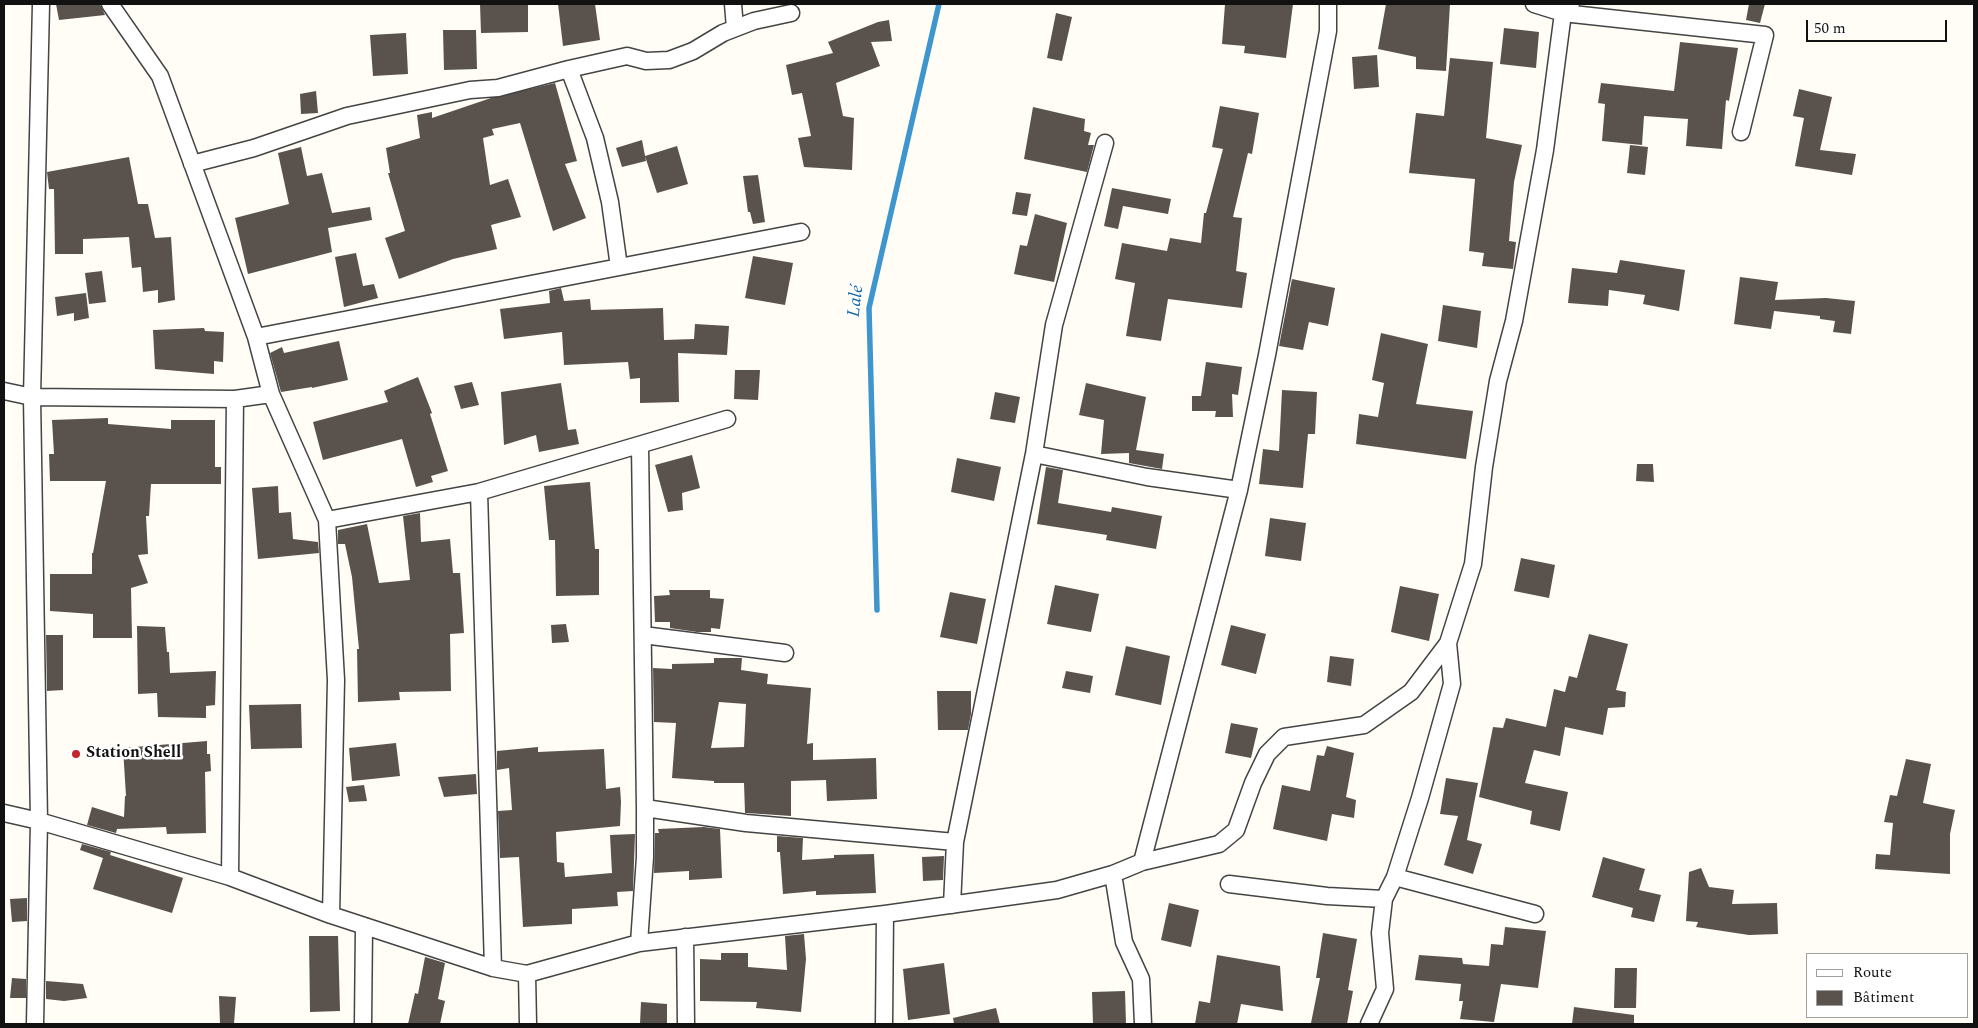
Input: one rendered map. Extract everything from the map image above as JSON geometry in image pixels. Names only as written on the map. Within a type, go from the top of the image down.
[{"type":"street","points":[[35,1024],[39,821],[32,397],[41,4]]},
{"type":"street","points":[[110,4],[160,76],[256,337],[271,394],[327,520],[336,680],[331,915]]},
{"type":"street","points":[[733,4],[735,28]]},
{"type":"street","points":[[1142,862],[1239,490],[1267,355],[1326,40],[1328,4]]},
{"type":"street","points":[[1534,4],[1765,35],[1741,132]]},
{"type":"street","points":[[4,813],[39,821],[230,877],[331,915],[492,968],[527,974],[639,943],[885,914],[1057,890],[1113,874],[1142,862],[1219,844],[1236,830],[1252,783],[1267,754],[1284,737],[1364,725],[1411,692],[1448,643],[1473,564],[1484,467],[1498,381],[1514,321],[1545,150],[1567,8]]},
{"type":"street","points":[[192,164],[254,148],[347,116],[470,90],[498,88],[627,56],[646,61],[669,60],[693,51],[735,28],[754,21],[791,13]]},
{"type":"street","points":[[569,69],[595,138],[610,202],[619,266]]},
{"type":"street","points":[[952,905],[955,842],[1034,454],[1054,325],[1105,143]]},
{"type":"street","points":[[256,337],[801,232]]},
{"type":"street","points":[[4,390],[32,397],[235,399],[271,394]]},
{"type":"street","points":[[230,877],[235,399]]},
{"type":"street","points":[[327,520],[479,492],[727,419]]},
{"type":"street","points":[[639,943],[645,857],[640,445]]},
{"type":"street","points":[[1034,454],[1147,477],[1239,490]]},
{"type":"street","points":[[479,492],[492,968]]},
{"type":"street","points":[[643,635],[785,653]]},
{"type":"street","points":[[1369,1024],[1385,989],[1380,933],[1384,898],[1395,877],[1420,798],[1452,684],[1448,643]]},
{"type":"street","points":[[645,808],[746,823],[955,842]]},
{"type":"street","points":[[1113,874],[1124,942],[1141,979],[1143,1024]]},
{"type":"street","points":[[1395,877],[1535,914]]},
{"type":"street","points":[[1229,884],[1326,896],[1384,898]]},
{"type":"street","points":[[884,1024],[885,914]]},
{"type":"street","points":[[364,926],[364,1024]]},
{"type":"street","points":[[685,937],[686,1024]]},
{"type":"street","points":[[527,974],[528,1024]]},
{"type":"building","points":[[56,4],[100,4],[105,15],[59,20]]},
{"type":"building","points":[[480,4],[528,4],[528,32],[481,33]]},
{"type":"building","points":[[558,4],[595,4],[600,40],[563,46]]},
{"type":"building","points":[[1225,4],[1293,4],[1286,58],[1244,53],[1245,46],[1222,44]]},
{"type":"building","points":[[1386,4],[1450,4],[1446,71],[1416,69],[1416,57],[1378,49]]},
{"type":"building","points":[[1749,4],[1765,4],[1760,23],[1746,20]]},
{"type":"building","points":[[1056,13],[1072,17],[1062,61],[1047,58]]},
{"type":"building","points":[[889,20],[892,41],[871,42],[880,66],[836,83],[843,116],[854,118],[852,170],[804,167],[798,138],[811,136],[802,93],[792,95],[786,65],[833,53],[828,42],[878,22]]},
{"type":"building","points":[[1504,28],[1539,32],[1536,68],[1500,64]]},
{"type":"building","points":[[443,30],[476,30],[477,69],[444,70]]},
{"type":"building","points":[[406,33],[408,74],[373,76],[370,35]]},
{"type":"building","points":[[1680,42],[1738,48],[1729,101],[1726,100],[1722,149],[1686,146],[1688,119],[1644,116],[1642,145],[1602,141],[1605,104],[1598,103],[1601,83],[1674,91]]},
{"type":"building","points":[[1377,55],[1379,87],[1354,89],[1352,57]]},
{"type":"building","points":[[1450,58],[1493,62],[1486,138],[1522,145],[1514,182],[1509,241],[1516,242],[1513,269],[1482,266],[1484,253],[1469,251],[1475,179],[1409,173],[1416,113],[1444,116]]},
{"type":"building","points":[[555,83],[577,161],[565,164],[586,218],[553,231],[520,123],[492,129],[494,135],[483,138],[490,185],[508,179],[521,217],[491,225],[497,249],[453,259],[399,279],[385,238],[405,231],[388,173],[390,173],[386,148],[420,138],[417,115],[432,112],[432,118],[491,98]]},
{"type":"building","points":[[1799,89],[1832,97],[1820,150],[1856,154],[1852,175],[1795,166],[1804,118],[1793,116]]},
{"type":"building","points":[[316,91],[318,113],[301,114],[300,94]]},
{"type":"building","points":[[1220,106],[1259,113],[1252,154],[1248,153],[1233,217],[1242,218],[1236,271],[1247,273],[1242,308],[1168,299],[1161,341],[1126,336],[1135,283],[1115,279],[1122,243],[1167,251],[1170,238],[1201,243],[1204,213],[1206,213],[1223,149],[1212,147]]},
{"type":"building","points":[[1033,107],[1085,119],[1084,131],[1091,133],[1088,145],[1094,145],[1087,172],[1024,159]]},
{"type":"building","points":[[642,140],[646,161],[622,167],[616,148]]},
{"type":"building","points":[[1630,145],[1648,147],[1645,175],[1627,173]]},
{"type":"building","points":[[677,146],[688,184],[657,193],[645,156]]},
{"type":"building","points":[[301,147],[307,176],[322,173],[332,213],[370,207],[372,220],[328,228],[332,252],[248,274],[235,218],[289,204],[278,153]]},
{"type":"building","points":[[129,157],[138,204],[148,204],[155,238],[171,237],[175,300],[158,303],[158,290],[143,292],[141,267],[132,268],[129,237],[83,239],[83,254],[55,254],[54,189],[49,189],[47,172]]},
{"type":"building","points":[[758,175],[765,222],[753,224],[750,212],[748,212],[743,176]]},
{"type":"building","points":[[1112,188],[1171,199],[1168,214],[1123,206],[1118,229],[1104,226]]},
{"type":"building","points":[[1016,192],[1031,194],[1027,216],[1012,214]]},
{"type":"building","points":[[1035,214],[1067,223],[1054,282],[1014,274],[1020,245],[1027,246]]},
{"type":"building","points":[[356,253],[363,286],[374,284],[378,298],[344,307],[335,257]]},
{"type":"building","points":[[753,256],[793,263],[785,305],[745,298]]},
{"type":"building","points":[[1620,260],[1685,270],[1679,311],[1643,304],[1645,295],[1609,290],[1608,306],[1568,303],[1572,268],[1617,273]]},
{"type":"building","points":[[102,271],[106,302],[89,304],[85,273]]},
{"type":"building","points":[[1740,277],[1778,282],[1775,300],[1826,298],[1855,301],[1851,334],[1833,332],[1835,321],[1820,319],[1820,316],[1774,311],[1771,329],[1734,324]]},
{"type":"building","points":[[1292,279],[1335,288],[1328,326],[1309,322],[1303,350],[1279,346]]},
{"type":"building","points":[[561,288],[564,301],[590,299],[591,310],[663,308],[664,340],[694,339],[695,324],[729,326],[727,355],[678,353],[679,402],[640,403],[640,378],[630,379],[628,362],[564,365],[562,332],[504,339],[500,309],[550,303],[549,291]]},
{"type":"building","points":[[86,293],[89,318],[74,321],[74,313],[57,316],[55,297]]},
{"type":"building","points":[[1443,305],[1481,311],[1477,348],[1438,341]]},
{"type":"building","points":[[204,328],[205,331],[224,332],[223,362],[214,361],[214,374],[155,369],[153,330]]},
{"type":"building","points":[[1381,333],[1428,344],[1416,404],[1473,411],[1466,459],[1356,444],[1359,414],[1378,417],[1384,383],[1372,380]]},
{"type":"building","points":[[339,341],[348,380],[312,388],[281,392],[270,353],[282,347],[284,353]]},
{"type":"building","points":[[1206,362],[1242,367],[1238,395],[1232,394],[1233,417],[1215,417],[1216,411],[1192,411],[1192,396],[1201,396]]},
{"type":"building","points":[[735,370],[760,370],[758,400],[734,399]]},
{"type":"building","points":[[418,377],[432,413],[430,414],[448,471],[431,476],[433,482],[416,487],[402,439],[323,460],[313,422],[388,402],[384,391]]},
{"type":"building","points":[[472,382],[479,405],[461,409],[454,386]]},
{"type":"building","points":[[561,383],[568,430],[576,429],[579,444],[539,452],[536,435],[504,445],[501,392]]},
{"type":"building","points":[[1086,383],[1146,397],[1136,450],[1164,454],[1162,469],[1129,463],[1129,453],[1101,454],[1104,420],[1079,415]]},
{"type":"building","points":[[1282,390],[1317,392],[1315,434],[1308,434],[1303,488],[1259,484],[1263,449],[1279,451]]},
{"type":"building","points":[[995,392],[1020,397],[1015,423],[990,419]]},
{"type":"building","points":[[108,418],[108,424],[171,429],[171,420],[215,420],[215,467],[221,467],[221,484],[151,484],[149,516],[146,516],[148,554],[138,555],[148,583],[131,588],[132,638],[93,638],[93,614],[50,611],[50,574],[92,574],[92,553],[106,481],[50,481],[49,454],[54,454],[52,420]]},
{"type":"building","points":[[692,455],[700,488],[682,493],[683,510],[668,512],[655,465]]},
{"type":"building","points":[[957,458],[1001,467],[994,501],[951,492]]},
{"type":"building","points":[[1637,464],[1653,464],[1654,482],[1636,481]]},
{"type":"building","points":[[1046,467],[1063,470],[1058,503],[1111,512],[1112,507],[1162,516],[1156,549],[1106,540],[1107,535],[1037,524]]},
{"type":"building","points":[[590,482],[595,549],[599,549],[599,595],[556,596],[555,540],[549,540],[544,486]]},
{"type":"building","points":[[278,486],[279,513],[291,512],[293,539],[318,542],[319,553],[258,559],[252,488]]},
{"type":"building","points":[[420,513],[421,542],[450,539],[453,573],[460,573],[464,633],[450,634],[451,691],[399,692],[400,700],[358,702],[357,649],[359,649],[352,577],[345,544],[338,544],[338,530],[367,524],[379,583],[410,580],[403,516]]},
{"type":"building","points":[[1270,518],[1306,523],[1301,561],[1265,556]]},
{"type":"building","points":[[1521,558],[1555,565],[1549,598],[1514,591]]},
{"type":"building","points":[[1055,585],[1099,594],[1091,632],[1047,624]]},
{"type":"building","points":[[1400,586],[1439,594],[1429,641],[1391,632]]},
{"type":"building","points":[[669,590],[710,590],[710,598],[724,599],[720,629],[711,628],[711,632],[697,632],[670,628],[670,622],[655,622],[654,596],[670,595]]},
{"type":"building","points":[[950,592],[986,599],[977,644],[940,637]]},
{"type":"building","points":[[566,624],[569,642],[552,643],[551,625]]},
{"type":"building","points":[[1231,625],[1266,634],[1256,674],[1221,665]]},
{"type":"building","points":[[137,626],[165,627],[170,673],[216,671],[215,705],[206,706],[206,718],[158,717],[157,693],[138,694]]},
{"type":"building","points":[[1589,634],[1628,644],[1616,690],[1626,692],[1625,707],[1608,708],[1603,735],[1565,727],[1560,756],[1534,750],[1525,783],[1568,792],[1560,831],[1530,824],[1532,811],[1479,797],[1493,727],[1503,728],[1506,718],[1546,727],[1554,689],[1565,692],[1569,676],[1577,678]]},
{"type":"building","points":[[46,635],[63,635],[63,690],[47,691]]},
{"type":"building","points":[[1126,646],[1170,656],[1161,705],[1115,695]]},
{"type":"building","points":[[1330,656],[1354,659],[1351,686],[1327,682]]},
{"type":"building","points":[[714,658],[742,658],[741,670],[768,674],[767,684],[811,688],[807,744],[813,743],[813,760],[876,758],[877,799],[827,801],[826,780],[791,781],[791,816],[745,813],[744,783],[714,783],[714,781],[672,778],[676,723],[654,722],[653,668],[672,669],[672,664],[714,663]],"holes":[[[719,702],[746,704],[744,747],[711,748]]]},
{"type":"building","points":[[1066,671],[1093,676],[1090,693],[1062,688]]},
{"type":"building","points":[[937,691],[971,691],[971,714],[968,730],[938,730]]},
{"type":"building","points":[[301,704],[302,748],[251,749],[249,705]]},
{"type":"building","points":[[1231,723],[1258,728],[1251,758],[1225,753]]},
{"type":"building","points":[[207,741],[207,754],[210,754],[211,771],[205,772],[206,833],[167,834],[166,827],[117,829],[116,833],[87,825],[92,807],[124,817],[126,796],[123,748]]},
{"type":"building","points":[[396,743],[400,776],[352,781],[349,748]]},
{"type":"building","points":[[1327,746],[1354,753],[1346,797],[1356,800],[1354,818],[1332,814],[1327,841],[1273,829],[1282,785],[1310,791],[1317,755],[1324,756]]},
{"type":"building","points":[[538,747],[538,752],[604,749],[606,789],[620,787],[620,826],[556,832],[557,862],[564,863],[565,877],[612,873],[610,835],[635,834],[633,891],[617,892],[618,906],[572,909],[572,924],[523,927],[519,857],[500,858],[498,811],[512,810],[509,768],[497,770],[497,751]]},
{"type":"building","points":[[1906,759],[1931,764],[1923,803],[1955,810],[1950,834],[1950,874],[1875,869],[1876,854],[1890,855],[1893,823],[1884,822],[1890,795],[1897,796]]},
{"type":"building","points":[[476,774],[477,794],[444,797],[438,777]]},
{"type":"building","points":[[1446,778],[1478,783],[1467,840],[1482,844],[1473,874],[1444,865],[1458,816],[1440,814]]},
{"type":"building","points":[[364,785],[367,801],[349,802],[346,787]]},
{"type":"building","points":[[704,827],[720,829],[722,878],[689,880],[689,871],[654,873],[655,833],[659,833],[658,829]]},
{"type":"building","points":[[777,836],[803,838],[802,860],[834,858],[834,855],[874,854],[876,893],[816,895],[816,891],[783,894],[780,852],[777,852]]},
{"type":"building","points":[[82,844],[111,852],[110,855],[183,878],[172,913],[93,889],[103,858],[80,850]]},
{"type":"building","points":[[944,856],[943,880],[923,881],[922,857]]},
{"type":"building","points":[[1603,857],[1645,869],[1639,890],[1661,895],[1654,922],[1631,917],[1633,908],[1592,897]]},
{"type":"building","points":[[1701,868],[1709,887],[1734,890],[1732,904],[1777,903],[1778,934],[1749,935],[1696,927],[1698,922],[1686,921],[1689,872]]},
{"type":"building","points":[[27,898],[27,921],[12,922],[10,899]]},
{"type":"building","points":[[1169,903],[1199,910],[1191,947],[1161,940]]},
{"type":"building","points":[[1505,927],[1546,931],[1538,988],[1501,984],[1494,1022],[1460,1019],[1463,1001],[1459,1001],[1461,984],[1415,980],[1419,955],[1462,958],[1463,964],[1489,966],[1491,944],[1503,945]]},
{"type":"building","points":[[1323,933],[1357,939],[1348,990],[1353,991],[1347,1024],[1311,1023],[1320,978],[1316,978]]},
{"type":"building","points":[[804,934],[806,959],[801,1012],[756,1008],[757,1002],[700,1001],[700,959],[721,960],[721,953],[748,953],[748,967],[787,970],[785,936]]},
{"type":"building","points":[[309,936],[338,936],[340,1011],[310,1012]]},
{"type":"building","points":[[1217,955],[1280,966],[1283,1011],[1241,1004],[1237,1024],[1195,1024],[1199,1001],[1210,1003]]},
{"type":"building","points":[[425,957],[445,963],[438,999],[445,1001],[440,1024],[408,1024],[415,993],[418,994]]},
{"type":"building","points":[[944,963],[950,1014],[908,1020],[903,969]]},
{"type":"building","points":[[1615,968],[1637,968],[1636,1008],[1614,1008]]},
{"type":"building","points":[[12,978],[26,979],[26,998],[10,998]]},
{"type":"building","points":[[46,981],[83,984],[87,998],[64,1001],[46,999]]},
{"type":"building","points":[[1125,991],[1126,1024],[1093,1024],[1092,992]]},
{"type":"building","points":[[219,996],[236,997],[234,1024],[220,1024]]},
{"type":"building","points":[[641,1002],[667,1004],[667,1024],[640,1024]]},
{"type":"building","points":[[1574,1007],[1634,1015],[1634,1024],[1572,1024]]},
{"type":"building","points":[[996,1008],[1000,1024],[954,1024],[953,1018]]},
{"type":"waterway","name":"Lalé","points":[[877,610],[869,308],[939,4]]},
{"type":"place","name":"Station Shell","points":[[76,754]]}]
